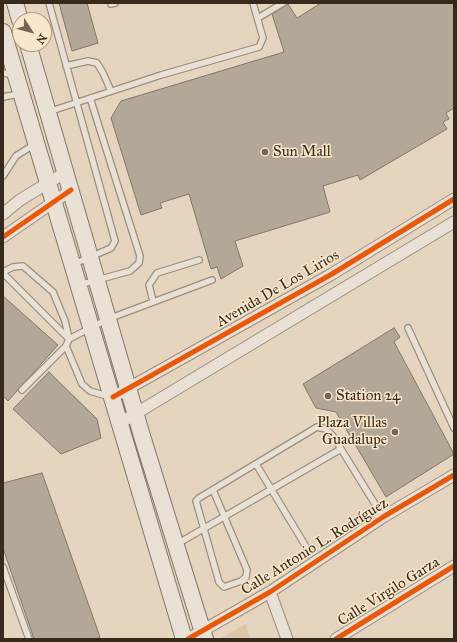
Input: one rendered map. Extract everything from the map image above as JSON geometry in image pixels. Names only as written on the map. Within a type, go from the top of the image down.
[{"type":"main road","points":[[4,37],[10,74],[22,94],[184,639]]},
{"type":"main road","points":[[30,52],[66,172],[88,257],[108,319],[174,545],[204,635]]},
{"type":"street","points":[[3,214],[20,200],[66,172]]},
{"type":"street","points":[[3,237],[71,190]]},
{"type":"street","name":"Avenida De Los Lirios","points":[[113,397],[332,274],[454,199]]},
{"type":"street","points":[[120,423],[454,222]]},
{"type":"street","points":[[332,274],[341,290]]},
{"type":"street","name":"Calle Antonio L. Rodríguez","points":[[188,639],[204,635],[383,517],[454,475]]},
{"type":"street","name":"Calle Virgilo Garza","points":[[336,639],[454,566]]},
{"type":"street","points":[[270,592],[287,639]]},
{"type":"lane","points":[[50,3],[115,241],[111,248],[72,265]]},
{"type":"lane","points":[[48,112],[161,75],[259,47],[263,38],[253,3]]},
{"type":"lane","points":[[258,18],[283,3]]},
{"type":"lane","points":[[66,66],[88,61],[97,63],[111,91]]},
{"type":"lane","points":[[3,97],[22,94]]},
{"type":"lane","points":[[78,286],[130,271],[138,263],[140,256],[90,98]]},
{"type":"lane","points":[[3,176],[16,156],[36,144]]},
{"type":"lane","points":[[154,302],[149,285],[157,273],[199,260]]},
{"type":"lane","points":[[22,390],[66,346],[69,339],[60,307],[52,292],[23,266],[13,267],[3,272],[69,339]]},
{"type":"lane","points":[[69,339],[108,319],[212,280]]},
{"type":"lane","points":[[408,328],[454,428]]},
{"type":"lane","points":[[66,346],[82,384],[90,391],[100,395],[113,397]]},
{"type":"lane","points":[[213,490],[247,570],[246,577],[241,581],[226,587],[219,582],[196,501],[199,498],[317,427],[322,427],[330,433],[383,517]]},
{"type":"lane","points":[[174,545],[341,449]]},
{"type":"lane","points":[[256,464],[308,550]]},
{"type":"lane","points":[[3,567],[29,639]]},
{"type":"shaded area","points":[[246,624],[250,639],[219,639]]},
{"type":"building","points":[[59,3],[87,3],[98,43],[72,51]]},
{"type":"building","name":"Sun Mall","points":[[321,3],[454,3],[454,108],[446,113],[449,119],[443,122],[447,129],[360,180],[358,175],[323,186],[330,212],[235,241],[243,266],[221,279],[217,267],[211,269],[189,194],[160,203],[162,208],[141,215],[111,118],[121,101],[284,52],[272,14],[288,4],[297,18]]},
{"type":"building","points":[[3,296],[58,345],[8,401],[3,396]]},
{"type":"building","name":"Plaza Villas Guadalupe","points":[[394,328],[400,337],[394,342],[454,454],[386,497],[336,412],[316,408],[303,384]]},
{"type":"building","points":[[49,372],[97,419],[101,438],[61,454],[13,409]]},
{"type":"building","points":[[42,473],[100,637],[96,639],[34,639],[3,548],[3,483]]},
{"type":"cycle path","points":[[3,237],[71,190]]},
{"type":"cycle path","points":[[113,397],[332,274],[454,199]]},
{"type":"cycle path","points":[[188,639],[270,592],[383,517],[454,475]]},
{"type":"cycle path","points":[[336,639],[454,566]]},
{"type":"place","name":"Sun Mall","points":[[265,152]]},
{"type":"place","name":"Station 24","points":[[328,396]]},
{"type":"place","name":"Plaza Villas Guadalupe","points":[[395,432]]}]
